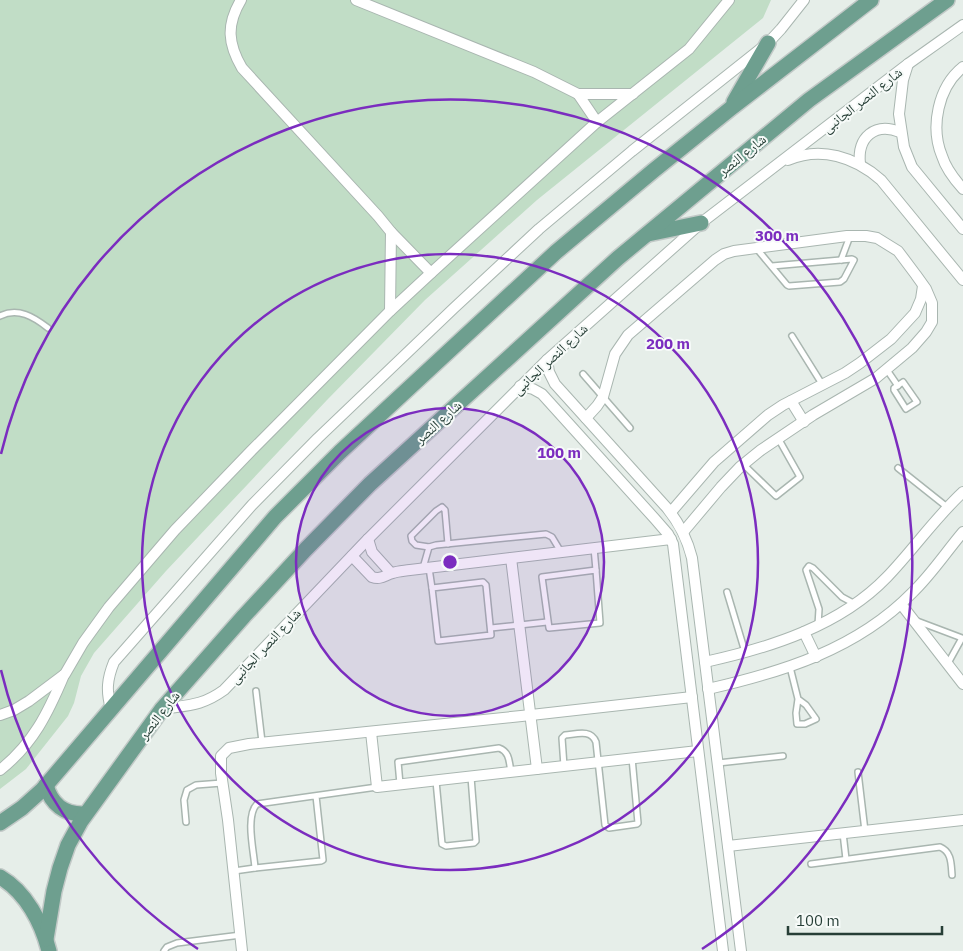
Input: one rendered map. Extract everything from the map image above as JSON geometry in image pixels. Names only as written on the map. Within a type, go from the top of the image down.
[{"type":"main road","points":[[0,823],[22,808],[46,785],[275,517],[340,452],[556,252],[730,109],[871,0]]},
{"type":"main road","name":"شارع النصر","points":[[48,945],[54,892],[60,868],[68,845],[85,814],[162,709],[244,616],[370,484],[610,264],[809,100],[947,0]]},
{"type":"main road","points":[[730,109],[768,42]]},
{"type":"main road","points":[[646,234],[702,224]]},
{"type":"main road","points":[[46,785],[51,798],[60,808],[72,814],[85,814]]},
{"type":"main road","points":[[0,876],[22,896],[37,917],[48,945]]},
{"type":"street","points":[[241,0],[234,13],[230,27],[231,42],[235,56],[242,68],[391,232],[431,273]]},
{"type":"street","points":[[356,0],[534,72],[578,94],[632,94]]},
{"type":"street","points":[[0,770],[12,761],[35,734],[54,700],[65,674],[83,643],[109,606],[175,530],[390,311],[597,122],[690,48],[729,0]]},
{"type":"street","points":[[111,709],[107,693],[108,677],[114,662],[252,505],[291,465],[454,308],[539,230],[632,151],[768,42],[804,0]]},
{"type":"street","name":"شارع النصر الجانبى","points":[[162,709],[197,704],[211,699],[224,690],[368,539],[547,360],[702,224],[908,64],[963,25]]},
{"type":"street","points":[[908,64],[900,97],[900,132],[904,147],[912,167],[963,229]]},
{"type":"street","points":[[963,67],[950,81],[944,92],[937,117],[936,130],[941,155],[963,189]]},
{"type":"street","points":[[578,94],[597,122]]},
{"type":"street","points":[[860,164],[859,154],[861,145],[866,137],[882,128],[891,128],[900,132]]},
{"type":"street","points":[[780,164],[796,157],[812,154],[845,157],[860,164],[882,180],[963,280]]},
{"type":"street","points":[[390,311],[391,232]]},
{"type":"street","points":[[586,418],[603,397],[615,354],[628,335],[714,260],[724,254],[734,251],[850,236],[877,238],[898,251],[923,285],[932,304],[932,322],[926,332],[912,348],[868,384],[778,438],[744,465],[721,486],[684,531]]},
{"type":"street","points":[[671,512],[714,462],[768,415],[860,363],[891,339],[916,313],[923,285]]},
{"type":"street","points":[[916,313],[926,312],[932,322]]},
{"type":"street","points":[[547,360],[555,384],[671,512],[684,531],[692,558],[740,951]]},
{"type":"street","points":[[520,386],[533,389],[542,394],[671,539],[676,556],[723,951]]},
{"type":"street","points":[[791,401],[804,422]]},
{"type":"street","points":[[566,420],[578,409]]},
{"type":"street","points":[[705,662],[745,652],[804,632],[855,605],[886,578],[963,492]]},
{"type":"street","points":[[708,689],[743,681],[816,657],[838,647],[874,625],[914,592],[963,532]]},
{"type":"street","points":[[368,539],[372,552],[391,573]]},
{"type":"street","points":[[352,556],[372,577],[383,578],[391,573],[426,568],[671,539]]},
{"type":"street","points":[[512,558],[537,769]]},
{"type":"street","points":[[901,604],[947,666],[963,684]]},
{"type":"street","points":[[804,632],[816,657]]},
{"type":"street","points":[[0,715],[14,710],[65,674]]},
{"type":"street","points":[[242,951],[220,763],[221,756],[226,751],[237,746],[262,743],[531,716],[692,697]]},
{"type":"street","points":[[371,732],[377,787],[698,751]]},
{"type":"street","points":[[705,806],[722,804]]},
{"type":"street","points":[[728,846],[963,820]]},
{"type":"lane","points":[[841,260],[850,236]]},
{"type":"lane","points":[[757,248],[772,266],[789,286],[840,282],[844,279],[854,260],[772,266]]},
{"type":"lane","points":[[0,316],[12,312],[23,313],[41,322],[48,328]]},
{"type":"lane","points":[[792,336],[823,385]]},
{"type":"lane","points":[[887,370],[898,386]]},
{"type":"lane","points":[[583,374],[630,428]]},
{"type":"lane","points":[[903,382],[917,402],[906,409],[894,390],[898,386],[903,382]]},
{"type":"lane","points":[[744,465],[776,496],[800,477],[778,438]]},
{"type":"lane","points":[[898,468],[947,508]]},
{"type":"lane","points":[[448,544],[445,510],[442,508],[439,508],[411,536],[416,545],[429,547],[546,534],[552,537],[561,552]]},
{"type":"lane","points":[[429,547],[426,568],[432,588],[438,641],[490,635],[491,628],[485,583],[432,588]]},
{"type":"lane","points":[[594,548],[596,570],[600,623],[549,628],[542,577],[596,570]]},
{"type":"lane","points":[[818,625],[819,609],[806,570],[809,566],[842,597],[855,605]]},
{"type":"lane","points":[[727,592],[745,652]]},
{"type":"lane","points":[[913,619],[962,638],[947,666]]},
{"type":"lane","points":[[491,628],[547,622]]},
{"type":"lane","points":[[790,667],[798,699],[797,724],[805,724],[816,719],[806,705],[798,699]]},
{"type":"lane","points":[[256,691],[262,743]]},
{"type":"lane","points":[[564,766],[561,742],[565,735],[589,733],[594,736],[605,826],[609,828],[638,823],[632,758]]},
{"type":"lane","points":[[400,784],[398,762],[499,748],[508,753],[511,772]]},
{"type":"lane","points":[[718,763],[783,756]]},
{"type":"lane","points":[[858,772],[865,831]]},
{"type":"lane","points":[[436,781],[442,844],[446,846],[474,843],[476,841],[471,776]]},
{"type":"lane","points":[[186,822],[184,800],[187,790],[196,785],[222,783]]},
{"type":"lane","points":[[255,868],[251,814],[255,806],[377,787]]},
{"type":"lane","points":[[234,871],[323,860],[316,796]]},
{"type":"lane","points":[[843,833],[846,859]]},
{"type":"lane","points":[[811,864],[940,847],[950,854],[952,875]]},
{"type":"lane","points":[[164,951],[167,947],[176,943],[241,936]]},
{"type":"green space","points":[[0,0],[771,0],[763,18],[537,200],[425,300],[327,400],[166,571],[94,653],[81,676],[74,703],[68,716],[26,769],[0,789]]}]
